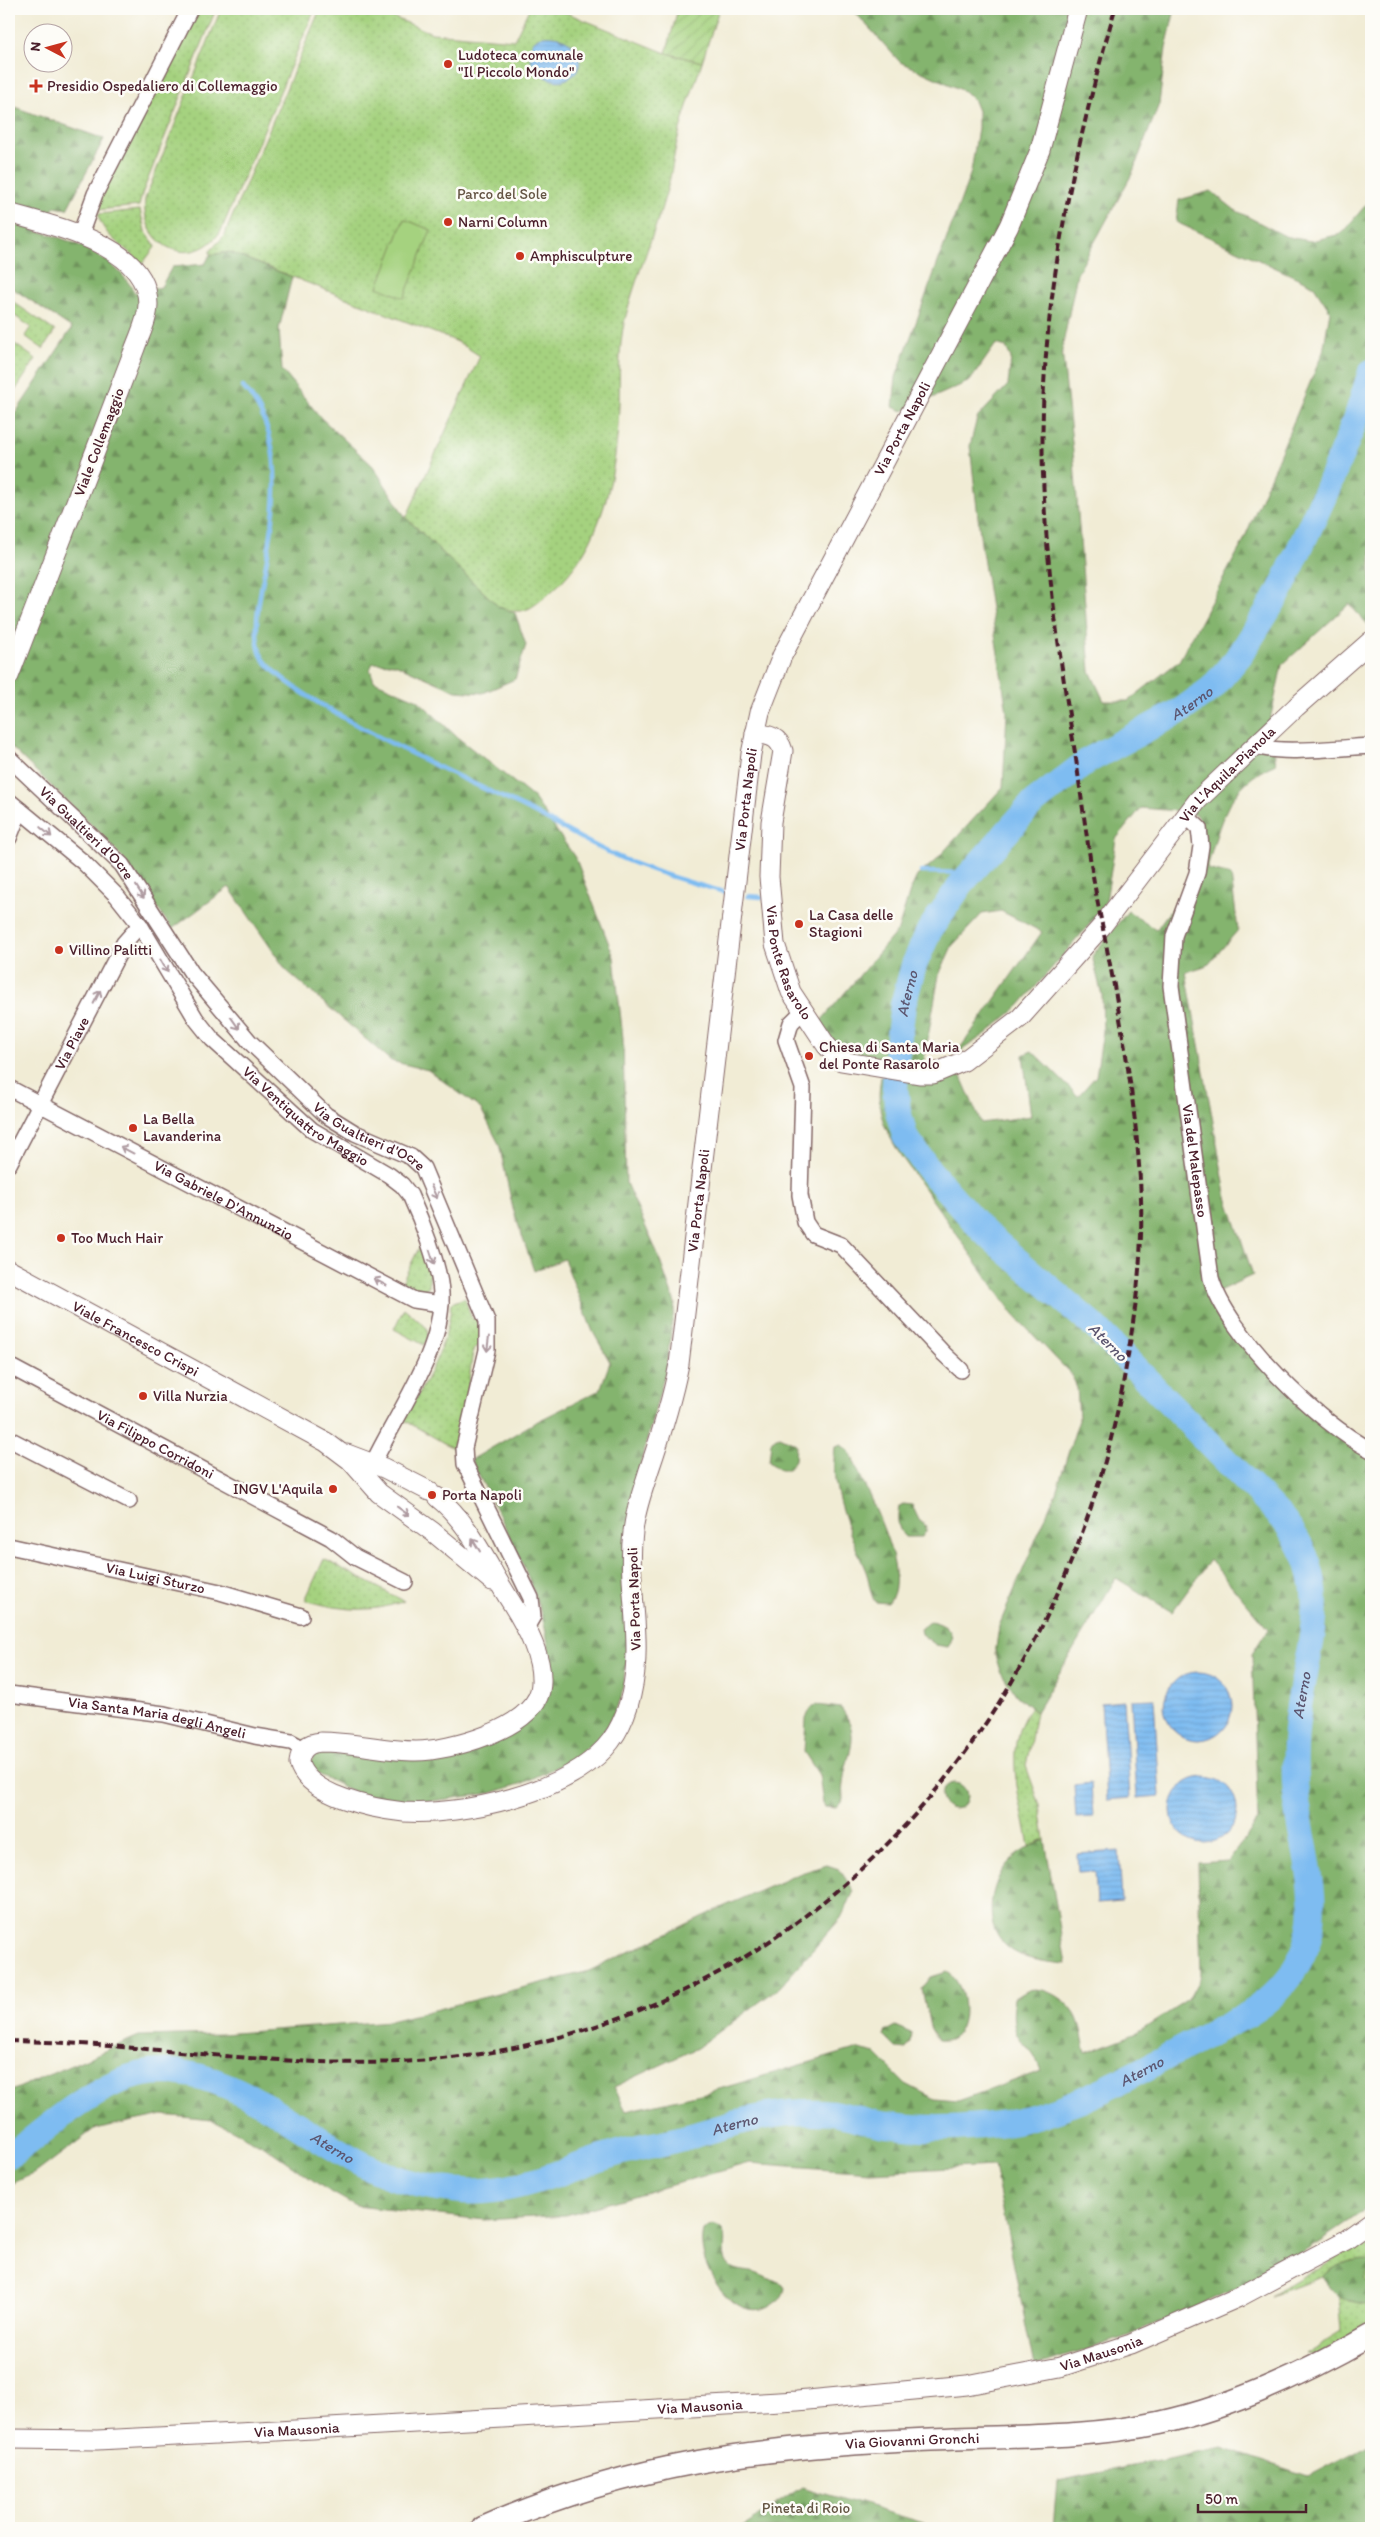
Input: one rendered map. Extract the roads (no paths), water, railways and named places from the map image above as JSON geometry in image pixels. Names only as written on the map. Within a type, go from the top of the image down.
[{"type":"highway","name":"Via Giovanni Gronchi","points":[[483,2528],[605,2482],[712,2458],[817,2445],[1097,2432],[1156,2424],[1240,2398],[1290,2377],[1341,2352],[1371,2333]]},
{"type":"main road","name":"Via Porta Napoli","points":[[304,1749],[299,1759],[301,1770],[338,1797],[381,1809],[407,1812],[447,1811],[496,1802],[560,1778],[596,1756],[605,1748],[620,1727],[630,1700],[636,1654],[632,1553],[634,1523],[666,1418],[679,1364],[754,733],[765,697],[782,656],[1010,226],[1040,150],[1078,9]]},
{"type":"main road","name":"Viale Collemaggio","points":[[9,213],[80,235],[111,250],[134,268],[145,287],[148,302],[147,313],[9,676]]},
{"type":"main road","name":"Via L'Aquila-Pianola","points":[[1102,926],[1185,815],[1255,745],[1371,641]]},
{"type":"main road","name":"Via Ponte Rasarolo","points":[[754,733],[774,737],[780,743],[783,751],[771,822],[771,907],[779,962],[790,992],[802,1012],[835,1056],[849,1063],[922,1074],[935,1073],[953,1067],[1004,1032],[1033,1004],[1102,926]]},
{"type":"main road","name":"Viale Francesco Crispi","points":[[9,1270],[293,1422],[370,1471]]},
{"type":"main road","points":[[304,1749],[311,1744],[321,1742],[399,1750],[430,1751],[459,1745],[499,1730],[531,1706],[540,1689],[537,1658],[526,1628],[467,1530],[449,1508],[433,1494],[370,1471]]},
{"type":"main road","points":[[370,1471],[383,1496],[479,1570],[510,1602]]},
{"type":"main road","name":"Via Mausonia","points":[[9,2440],[106,2440],[277,2431],[797,2400],[967,2385],[1060,2367],[1131,2344],[1239,2297],[1368,2226]]},
{"type":"street","points":[[80,235],[95,194],[190,9]]},
{"type":"street","points":[[1255,745],[1266,749],[1371,746]]},
{"type":"street","name":"Via Gualtieri d'Ocre","points":[[9,758],[119,861],[191,972],[250,1042],[330,1118],[355,1132],[411,1156],[421,1166],[488,1322],[488,1345],[464,1448],[464,1464],[532,1598],[533,1616],[526,1628]]},
{"type":"street","points":[[9,838],[14,805]]},
{"type":"street","name":"Via Ventiquattro Maggio","points":[[14,805],[95,874],[140,925],[196,1019],[212,1039],[316,1133],[389,1175],[406,1189],[414,1203],[439,1279],[441,1304],[434,1344],[370,1471]]},
{"type":"street","name":"Via del Malepasso","points":[[1185,815],[1199,828],[1202,846],[1196,873],[1174,936],[1171,986],[1212,1283],[1230,1318],[1276,1373],[1318,1414],[1371,1450]]},
{"type":"street","name":"Via Piave","points":[[9,1164],[124,944],[140,925]]},
{"type":"street","points":[[802,1012],[791,1023],[786,1040],[803,1088],[800,1196],[805,1222],[813,1234],[841,1244],[961,1370]]},
{"type":"street","name":"Via Gabriele D'Annunzio","points":[[9,1088],[414,1300],[441,1304]]},
{"type":"street","name":"Via Filippo Corridoni","points":[[9,1366],[331,1538],[355,1557],[405,1582]]},
{"type":"street","points":[[9,1439],[129,1501]]},
{"type":"street","name":"Via Luigi Sturzo","points":[[9,1546],[201,1588],[301,1616]]},
{"type":"street","name":"Via Santa Maria degli Angeli","points":[[9,1694],[164,1714],[250,1735],[291,1742],[304,1749]]},
{"type":"water","points":[[543,36],[555,36],[564,39],[572,45],[580,60],[575,74],[567,79],[558,81],[540,73],[534,66],[530,57],[530,49],[534,41]]},
{"type":"water","points":[[1191,1672],[1205,1672],[1217,1677],[1227,1687],[1232,1699],[1232,1713],[1227,1725],[1217,1735],[1205,1740],[1191,1740],[1179,1735],[1169,1725],[1164,1713],[1164,1699],[1169,1687],[1179,1677]]},
{"type":"water","points":[[1154,1699],[1160,1796],[1137,1798],[1131,1700]]},
{"type":"water","points":[[1124,1701],[1130,1798],[1107,1800],[1101,1703]]},
{"type":"water","points":[[1197,1777],[1211,1777],[1223,1782],[1232,1791],[1237,1803],[1235,1823],[1228,1834],[1211,1843],[1197,1843],[1185,1838],[1176,1829],[1171,1817],[1171,1803],[1176,1791],[1185,1782]]},
{"type":"water","points":[[1091,1783],[1093,1817],[1076,1818],[1074,1785]]},
{"type":"water","points":[[1119,1851],[1122,1901],[1097,1903],[1095,1871],[1078,1872],[1077,1854]]},
{"type":"waterway","name":"Aterno","points":[[9,2155],[92,2095],[117,2082],[149,2073],[181,2073],[212,2080],[242,2092],[355,2160],[380,2172],[407,2181],[462,2191],[502,2189],[521,2185],[624,2152],[747,2120],[784,2114],[833,2113],[881,2124],[923,2128],[969,2127],[1010,2122],[1066,2106],[1119,2082],[1249,2013],[1268,2000],[1288,1978],[1306,1946],[1313,1912],[1310,1875],[1296,1797],[1295,1771],[1298,1715],[1313,1632],[1315,1610],[1314,1587],[1309,1565],[1299,1543],[1283,1519],[1094,1326],[983,1231],[929,1170],[905,1136],[898,1111],[895,1088],[896,1059],[903,1005],[914,965],[929,931],[961,884],[1031,805],[1089,760],[1182,710],[1212,688],[1240,655],[1280,591],[1324,496],[1357,416],[1371,372]]},
{"type":"waterway","points":[[243,387],[257,405],[266,426],[272,448],[275,471],[273,519],[257,619],[260,652],[273,670],[300,691],[378,736],[521,806],[601,849],[652,870],[724,892]]},
{"type":"waterway","points":[[921,872],[971,873]]},
{"type":"waterway","points":[[748,896],[761,897]]},
{"type":"railway","points":[[9,2041],[127,2047],[245,2058],[363,2063],[422,2061],[481,2054],[605,2023],[718,1973],[819,1905],[907,1823],[983,1727],[1044,1621],[1091,1506],[1123,1384],[1134,1315],[1141,1245],[1139,1165],[1132,1097],[1122,1030],[1091,866],[1060,653],[1047,546],[1043,474],[1043,415],[1052,297],[1061,239],[1084,123],[1115,9]]},
{"type":"place","name":"Ludoteca comunale \"Il Piccolo Mondo\"","points":[[448,64]]},
{"type":"place","name":"Presidio Ospedaliero di Collemaggio","points":[[36,86]]},
{"type":"place","name":"Narni Column","points":[[448,222]]},
{"type":"place","name":"Amphisculpture","points":[[520,256]]},
{"type":"place","name":"La Casa delle Stagioni","points":[[799,924]]},
{"type":"place","name":"Villino Palitti","points":[[59,950]]},
{"type":"place","name":"Chiesa di Santa Maria del Ponte Rasarolo","points":[[809,1056]]},
{"type":"place","name":"La Bella Lavanderina","points":[[133,1128]]},
{"type":"place","name":"Too Much Hair","points":[[61,1238]]},
{"type":"place","name":"Villa Nurzia","points":[[143,1396]]},
{"type":"place","name":"INGV L'Aquila","points":[[333,1489]]},
{"type":"place","name":"Porta Napoli","points":[[432,1495]]},
{"type":"park label","name":"Parco del Sole","points":[[502,194]]},
{"type":"park label","name":"Pineta di Roio","points":[[806,2508]]}]
